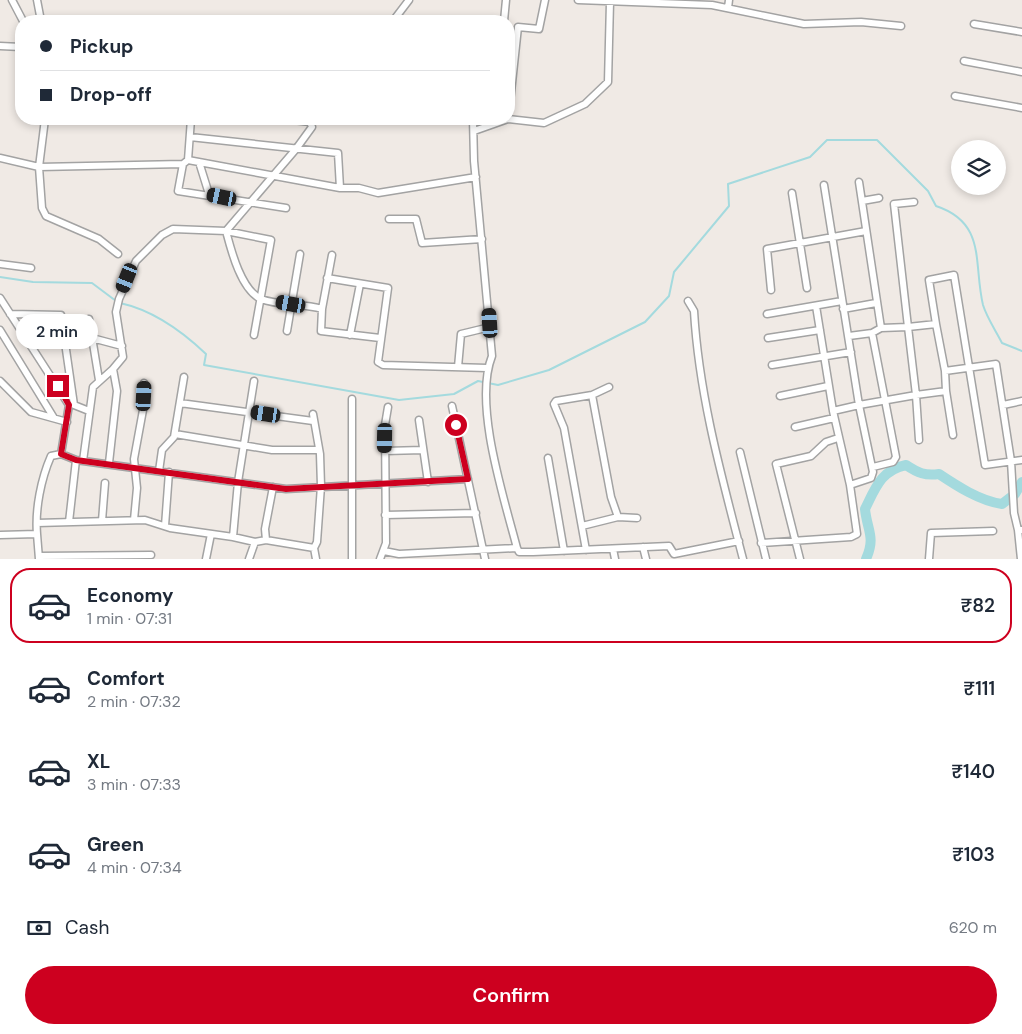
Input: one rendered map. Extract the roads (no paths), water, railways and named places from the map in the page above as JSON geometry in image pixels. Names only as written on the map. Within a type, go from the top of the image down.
[{"type":"street","points":[[12,0],[20,15]]},
{"type":"street","points":[[37,0],[39,15]]},
{"type":"street","points":[[398,15],[409,0]]},
{"type":"street","points":[[505,15],[506,0]]},
{"type":"street","points":[[515,46],[518,27],[538,29],[545,0]]},
{"type":"street","points":[[578,0],[686,3],[728,8],[804,24],[861,22],[901,26]]},
{"type":"street","points":[[728,8],[729,0]]},
{"type":"street","points":[[515,120],[544,123],[585,104],[608,82],[610,2]]},
{"type":"street","points":[[974,24],[1022,32]]},
{"type":"street","points":[[0,46],[15,47]]},
{"type":"street","points":[[964,61],[1022,72]]},
{"type":"street","points":[[955,96],[1022,107]]},
{"type":"street","points":[[44,125],[39,167],[42,208],[46,216],[99,239],[118,254]]},
{"type":"street","points":[[191,125],[190,137],[178,191],[192,194],[209,194],[286,208]]},
{"type":"street","points":[[474,125],[476,177],[492,356],[487,368],[485,405],[518,553]]},
{"type":"street","points":[[474,131],[491,125]]},
{"type":"street","points":[[226,231],[273,177],[312,127]]},
{"type":"street","points":[[190,137],[338,152],[340,188]]},
{"type":"street","points":[[0,158],[39,167],[199,162],[273,177],[378,192],[476,177]]},
{"type":"street","points":[[199,162],[209,194]]},
{"type":"street","points":[[858,182],[881,328]]},
{"type":"street","points":[[824,185],[849,336],[858,405],[873,467],[871,478],[850,485]]},
{"type":"street","points":[[792,193],[807,288]]},
{"type":"street","points":[[862,201],[879,198]]},
{"type":"street","points":[[914,202],[894,204],[916,395],[919,440]]},
{"type":"street","points":[[388,220],[416,219],[422,243],[482,239]]},
{"type":"street","points":[[69,522],[93,387],[122,359],[122,346],[116,312],[119,299],[136,261],[162,235],[173,229],[226,231],[270,240],[254,336]]},
{"type":"street","points":[[226,231],[233,258],[248,288],[260,298],[322,309]]},
{"type":"street","points":[[771,290],[767,249],[866,231]]},
{"type":"street","points":[[287,331],[300,254]]},
{"type":"street","points":[[332,255],[322,309],[321,331],[380,338]]},
{"type":"street","points":[[0,264],[30,268]]},
{"type":"street","points":[[953,435],[945,371],[929,280],[954,276],[985,465],[1022,460]]},
{"type":"street","points":[[327,278],[388,288],[378,362],[383,365],[487,368]]},
{"type":"street","points":[[350,335],[360,284]]},
{"type":"street","points":[[0,298],[72,405],[89,411]]},
{"type":"street","points":[[688,301],[694,311],[701,380],[712,434],[744,559]]},
{"type":"street","points":[[768,314],[842,301]]},
{"type":"street","points":[[844,309],[876,303]]},
{"type":"street","points":[[761,542],[851,537],[857,534],[850,485],[838,438],[828,386],[816,306]]},
{"type":"street","points":[[10,314],[59,314],[62,316],[66,338],[72,405],[61,454]]},
{"type":"street","points":[[89,319],[99,380]]},
{"type":"street","points":[[849,336],[872,333],[881,328],[908,328],[936,324]]},
{"type":"street","points":[[458,367],[461,334],[490,327]]},
{"type":"street","points":[[0,330],[54,418]]},
{"type":"street","points":[[768,338],[820,330]]},
{"type":"street","points":[[872,333],[896,458],[893,462],[873,467]]},
{"type":"street","points":[[30,344],[66,338]]},
{"type":"street","points":[[92,338],[122,346]]},
{"type":"street","points":[[772,365],[851,352]]},
{"type":"street","points":[[945,371],[996,364],[1011,461],[1013,502],[1020,530],[1022,559]]},
{"type":"street","points":[[109,463],[117,391],[113,369]]},
{"type":"street","points":[[159,471],[162,450],[175,434],[184,377]]},
{"type":"street","points":[[0,381],[30,411],[67,422]]},
{"type":"street","points":[[233,537],[238,482],[254,381]]},
{"type":"street","points":[[134,520],[136,468],[134,459],[143,410],[144,383]]},
{"type":"street","points":[[780,396],[828,386]]},
{"type":"street","points":[[586,550],[564,428],[554,404],[556,401],[592,395],[610,387]]},
{"type":"street","points":[[833,411],[886,399],[946,391]]},
{"type":"street","points":[[592,395],[611,497],[618,518]]},
{"type":"street","points":[[352,399],[352,559]]},
{"type":"street","points":[[1003,405],[1022,401]]},
{"type":"street","points":[[180,402],[313,421]]},
{"type":"street","points":[[452,406],[485,559]]},
{"type":"street","points":[[380,559],[384,551],[384,485],[388,408]]},
{"type":"street","points":[[313,414],[319,450],[321,486],[317,542],[314,548],[316,559]]},
{"type":"street","points":[[796,426],[834,418]]},
{"type":"street","points":[[419,420],[428,482]]},
{"type":"street","points":[[175,434],[244,446],[296,451],[319,450]]},
{"type":"street","points":[[800,559],[776,464],[812,456],[826,442],[838,438]]},
{"type":"street","points":[[385,451],[423,450]]},
{"type":"street","points":[[740,452],[766,559]]},
{"type":"street","points":[[151,555],[39,558],[37,523],[45,469],[50,456],[61,454],[79,460],[286,489],[468,479]]},
{"type":"street","points":[[548,458],[564,551]]},
{"type":"street","points":[[165,526],[169,472]]},
{"type":"street","points":[[102,521],[105,483]]},
{"type":"street","points":[[266,540],[265,529],[273,487]]},
{"type":"street","points":[[385,515],[476,512]]},
{"type":"street","points":[[582,526],[618,518],[637,518]]},
{"type":"street","points":[[37,523],[145,520],[165,526],[256,542],[266,540],[314,548]]},
{"type":"street","points":[[929,559],[932,533],[993,531]]},
{"type":"street","points":[[0,535],[37,534]]},
{"type":"street","points":[[206,559],[211,534]]},
{"type":"street","points":[[384,551],[399,554],[452,556],[484,550],[540,556],[564,551],[669,546],[674,554],[739,541]]},
{"type":"street","points":[[250,559],[256,542]]},
{"type":"street","points":[[643,547],[646,559]]},
{"type":"street","points":[[613,549],[616,559]]},
{"type":"waterway","points":[[120,303],[155,316],[177,330],[206,354],[204,365],[399,400],[454,394],[478,381],[498,385],[549,370],[645,322],[669,296],[674,272],[729,206],[728,184],[810,157],[827,140],[877,140],[928,191],[936,206],[952,213],[971,234],[975,246],[983,305],[987,315],[1002,343],[1022,351]]},
{"type":"waterway","points":[[0,277],[33,282],[92,283],[116,301]]},
{"type":"waterway","points":[[866,559],[871,539],[865,509],[880,481],[890,471],[906,465],[922,473],[930,475],[939,474],[977,496],[1002,504],[1015,494],[1022,482]]}]
